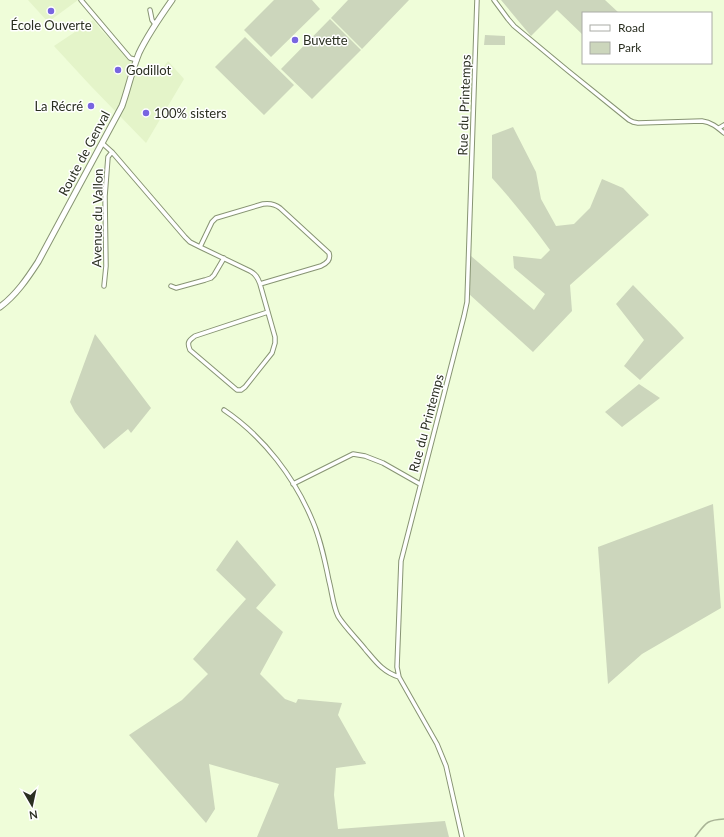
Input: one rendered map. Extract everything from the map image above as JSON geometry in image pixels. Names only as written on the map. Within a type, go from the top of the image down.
[{"type":"main road","name":"Route de Genval","points":[[0,307],[18,291],[38,262],[122,106],[136,60],[145,42],[155,24],[172,0]]},
{"type":"street","points":[[81,0],[130,58],[136,60]]},
{"type":"street","name":"Rue du Printemps","points":[[462,837],[446,766],[437,744],[399,678],[397,667],[401,561],[467,302],[477,0]]},
{"type":"street","points":[[494,0],[514,26],[629,120],[638,123],[702,121],[719,128],[724,133]]},
{"type":"street","points":[[150,10],[152,20],[155,24]]},
{"type":"street","points":[[719,128],[724,125]]},
{"type":"street","points":[[102,143],[112,152],[190,242],[250,271],[258,277],[268,312],[275,337],[274,349],[245,387],[241,390],[237,390],[190,350],[188,342],[195,336],[268,312]]},
{"type":"street","name":"Avenue du Vallon","points":[[104,286],[106,266],[105,196],[108,157],[112,152]]},
{"type":"street","points":[[200,247],[212,222],[216,218],[263,204],[270,203],[276,205],[328,253],[330,259],[321,266],[260,284]]},
{"type":"street","points":[[171,286],[176,288],[208,279],[214,275],[224,258]]},
{"type":"street","points":[[224,410],[239,420],[263,443],[294,484],[318,534],[338,615],[380,666],[388,673],[399,678]]},
{"type":"street","points":[[294,484],[353,454],[365,456],[383,463],[420,484]]},
{"type":"shaded area","name":"École Ouverte","points":[[28,0],[78,0],[48,22]]},
{"type":"shaded area","points":[[93,20],[138,68],[159,73],[168,61],[184,79],[146,143],[54,46]]},
{"type":"green space","points":[[274,0],[312,0],[320,9],[271,57],[244,30]]},
{"type":"green space","points":[[348,0],[409,0],[362,49],[331,18]]},
{"type":"green space","points":[[501,0],[605,0],[618,12],[582,12],[582,34],[557,10],[531,36]]},
{"type":"green space","points":[[330,19],[361,50],[312,99],[281,69]]},
{"type":"green space","points":[[485,35],[505,36],[505,45],[484,45]]},
{"type":"green space","points":[[245,37],[294,85],[264,115],[215,67]]},
{"type":"green space","points":[[513,127],[536,172],[541,199],[556,226],[574,224],[590,208],[602,179],[623,188],[649,215],[570,285],[572,311],[533,352],[469,294],[471,256],[534,310],[545,294],[514,268],[513,256],[541,259],[550,250],[522,213],[492,178],[492,135]]},
{"type":"green space","points":[[633,285],[684,338],[640,380],[624,366],[644,340],[616,304]]},
{"type":"green space","points":[[95,334],[151,408],[131,433],[128,429],[104,449],[75,412],[70,402]]},
{"type":"green space","points":[[639,384],[660,398],[622,427],[605,412]]},
{"type":"green space","points":[[713,504],[721,608],[642,654],[608,684],[598,547]]},
{"type":"green space","points":[[237,540],[276,585],[256,608],[283,632],[260,674],[285,699],[296,703],[298,699],[342,703],[338,715],[365,761],[366,764],[336,768],[334,795],[338,829],[445,821],[449,837],[257,837],[279,784],[209,764],[215,809],[206,823],[129,735],[182,700],[208,674],[193,659],[246,599],[216,570]]},
{"type":"waterway","points":[[695,837],[710,821],[724,819]]},
{"type":"place","name":"École Ouverte","points":[[51,11]]},
{"type":"place","name":"Buvette","points":[[295,40]]},
{"type":"place","name":"Godillot","points":[[118,70]]},
{"type":"place","name":"La Récré","points":[[91,106]]},
{"type":"place","name":"100% sisters","points":[[146,113]]}]
